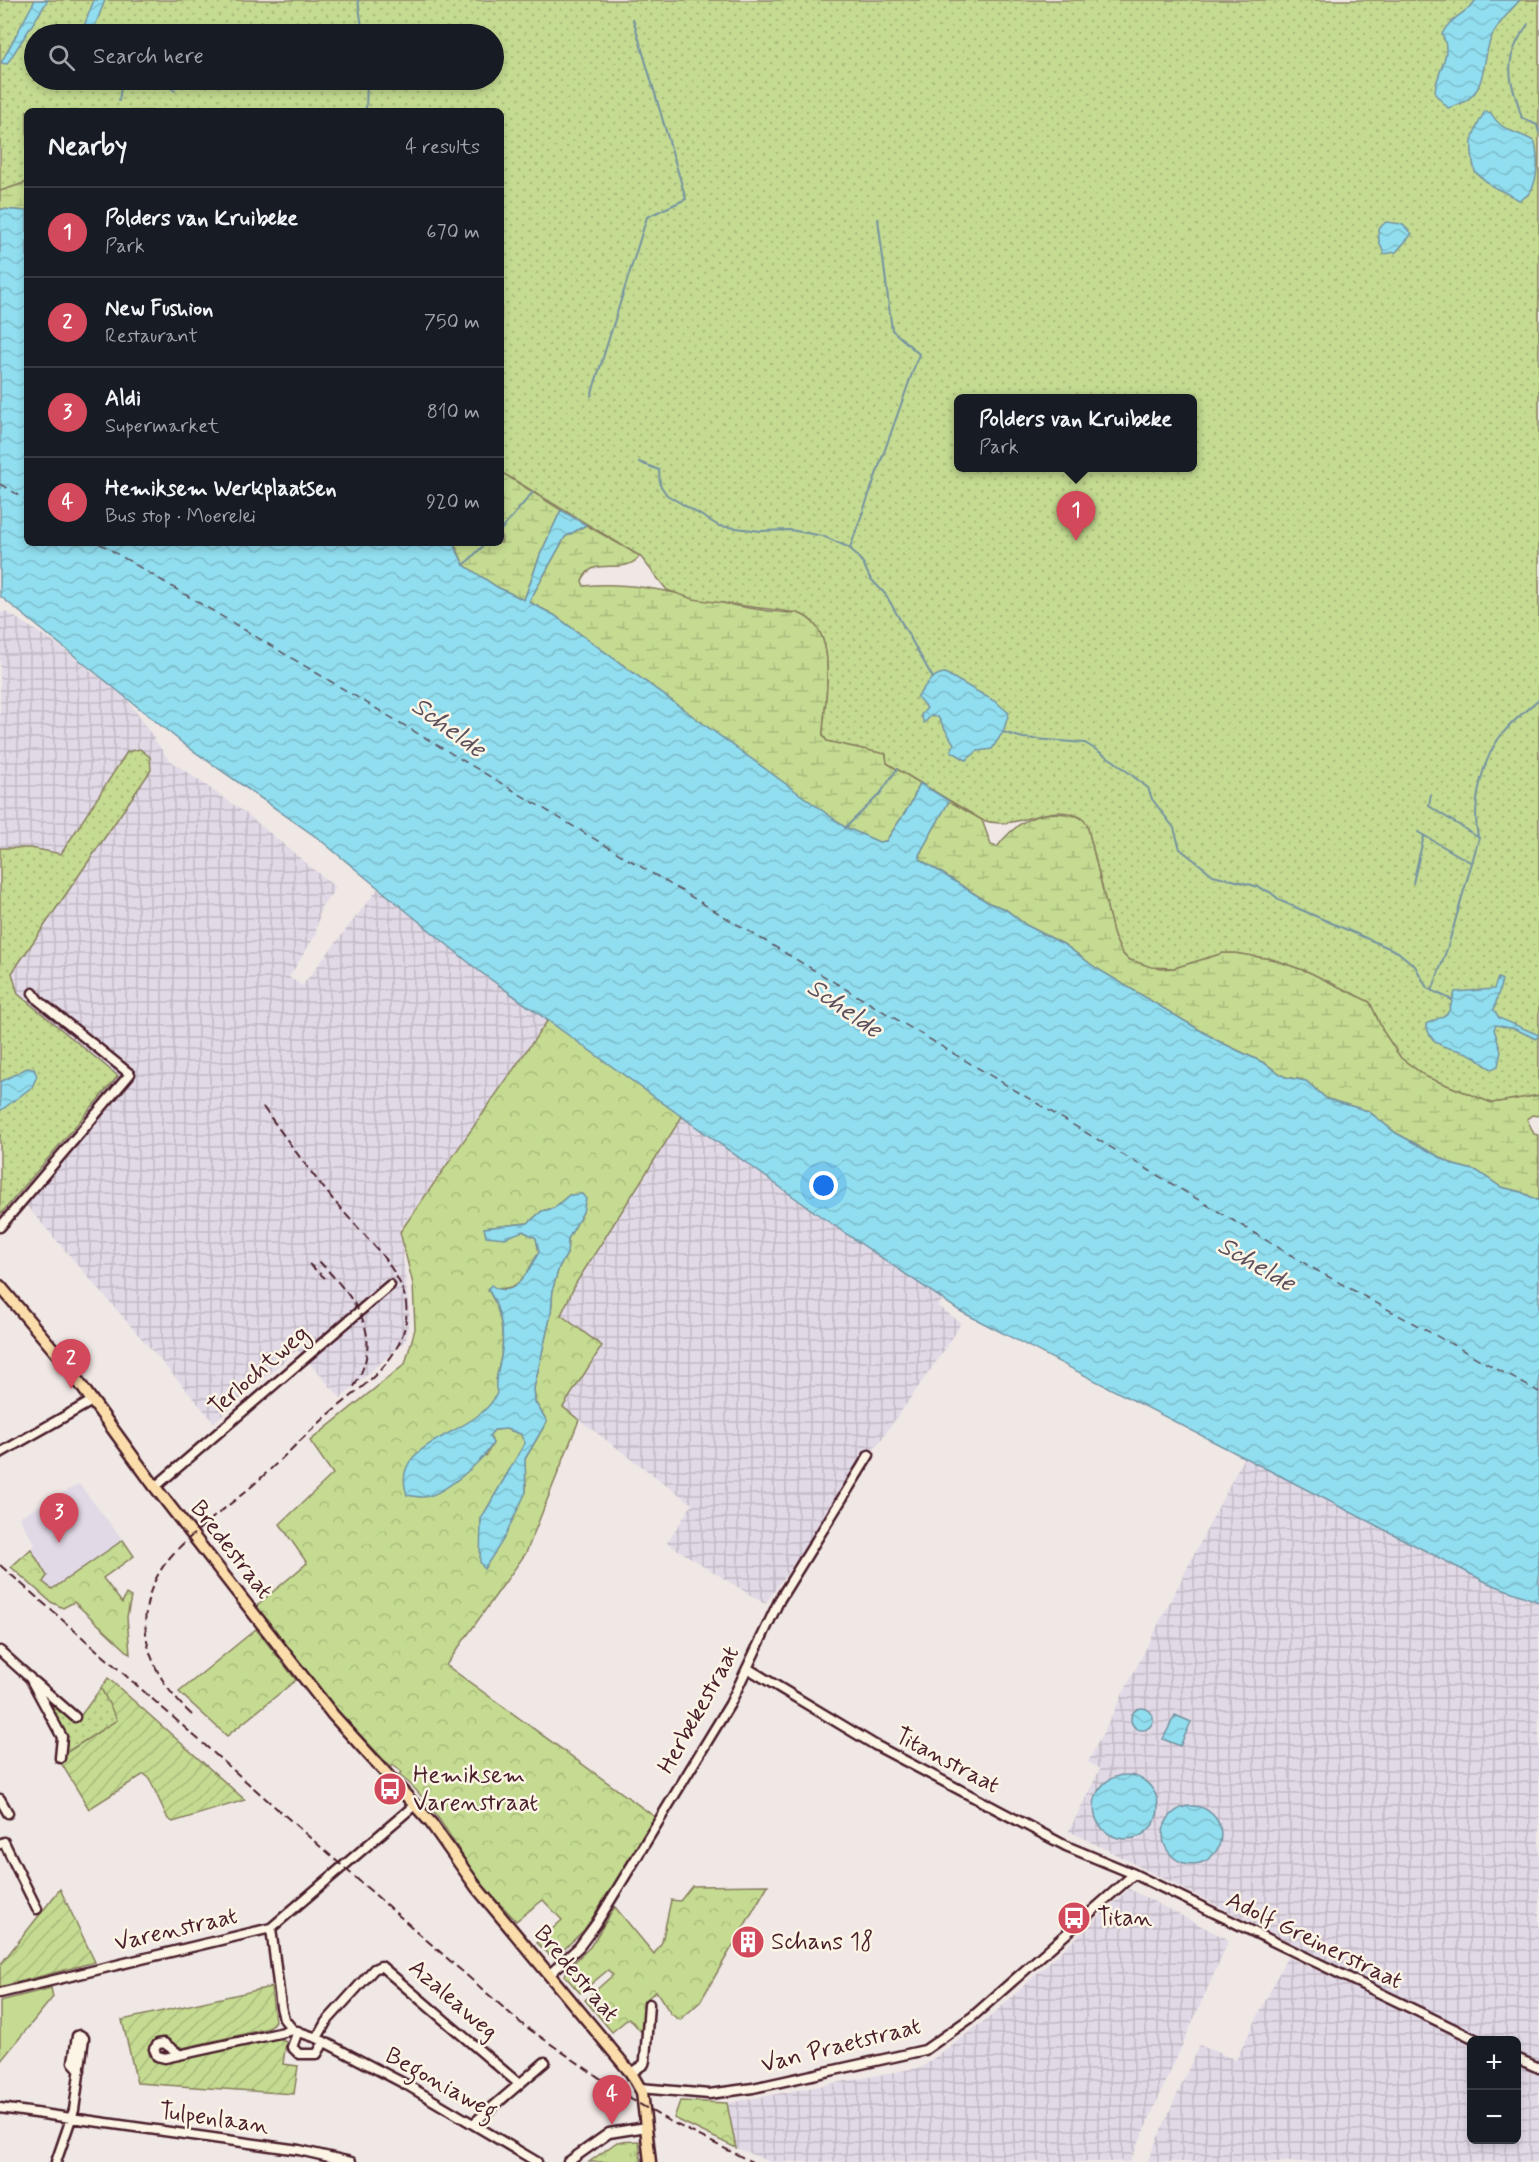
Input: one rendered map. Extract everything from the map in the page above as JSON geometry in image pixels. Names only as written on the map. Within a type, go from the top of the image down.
[{"type":"main road","name":"Bredestraat","points":[[0,1286],[35,1326],[155,1487],[340,1723],[631,2073],[640,2088]]},
{"type":"main road","name":"Bredestraat","points":[[340,1723],[431,1823],[477,1888]]},
{"type":"main road","points":[[640,2088],[650,2162]]},
{"type":"street","points":[[0,1227],[130,1074],[38,1000],[33,993]]},
{"type":"street","name":"Terlochtweg","points":[[155,1487],[390,1285]]},
{"type":"street","points":[[0,1453],[92,1401]]},
{"type":"street","name":"Herbekestraat","points":[[549,1975],[579,1947],[591,1930],[730,1704],[780,1599],[868,1455]]},
{"type":"street","points":[[0,1651],[75,1717]]},
{"type":"street","name":"Titanstraat","points":[[747,1668],[875,1745],[961,1791],[1066,1846],[1134,1874]]},
{"type":"street","points":[[30,1678],[62,1737],[60,1758]]},
{"type":"street","points":[[0,1798],[8,1813]]},
{"type":"street","name":"Varenstraat","points":[[0,1993],[271,1928],[410,1809]]},
{"type":"street","points":[[0,1844],[4,1842],[37,1909]]},
{"type":"street","name":"Adolf Greinerstraat","points":[[1134,1874],[1469,2036]]},
{"type":"street","name":"Van Praetstraat","points":[[640,2088],[709,2094],[753,2088],[926,2049],[972,2018],[1134,1874]]},
{"type":"street","points":[[271,1928],[283,2015],[278,2031]]},
{"type":"street","name":"Azaleaweg","points":[[321,2040],[326,2022],[374,1969],[385,1966],[518,2083]]},
{"type":"street","points":[[631,2073],[644,2064],[649,2004]]},
{"type":"street","points":[[283,2015],[296,2030]]},
{"type":"street","points":[[179,2054],[278,2031],[296,2030]]},
{"type":"street","points":[[296,2030],[292,2047],[299,2054],[317,2054],[321,2040]]},
{"type":"street","name":"Begoniaweg","points":[[296,2030],[321,2040],[474,2123],[537,2162]]},
{"type":"street","points":[[1521,2060],[1539,2068]]},
{"type":"street","points":[[474,2123],[545,2062]]},
{"type":"street","points":[[56,2162],[71,2120],[80,2070]]},
{"type":"street","name":"Tulpenlaan","points":[[0,2108],[71,2120],[299,2150],[351,2162]]},
{"type":"street","points":[[568,2162],[609,2133],[646,2127]]},
{"type":"shaded area","points":[[5,611],[55,643],[127,699],[168,759],[247,814],[336,888],[321,907],[315,936],[289,977],[302,986],[380,886],[550,1017],[400,1229],[410,1319],[406,1340],[341,1398],[297,1350],[214,1422],[18,1196],[118,1076],[18,994],[12,973],[151,770],[127,752],[61,854],[31,848],[0,848],[0,614]]},
{"type":"shaded area","points":[[685,1112],[962,1271],[938,1306],[961,1323],[950,1342],[765,1604],[667,1543],[692,1504],[562,1407],[602,1346],[561,1315],[576,1283]]},
{"type":"shaded area","points":[[1247,1451],[1539,1583],[1539,2162],[1147,2162],[1199,2045],[1236,2060],[1287,1957],[1467,2037],[1467,2144],[1521,2144],[1521,2036],[1468,2036],[1311,1953],[1069,1831],[1100,1769],[1088,1762]]},
{"type":"shaded area","points":[[79,1484],[123,1540],[52,1590],[42,1582],[47,1575],[31,1549],[35,1545],[19,1517]]},
{"type":"shaded area","points":[[1129,1889],[1229,1940],[1130,2162],[770,2162],[713,2138],[722,2104],[922,2067],[991,2016]]},
{"type":"green space","points":[[0,0],[1539,0],[1539,1095],[1492,1103],[1427,1077],[1401,1058],[1383,1031],[1370,1002],[1309,972],[1272,959],[1223,953],[1174,968],[1151,967],[1128,959],[1122,953],[1114,936],[1087,824],[1082,818],[1069,813],[1057,812],[1008,822],[995,823],[982,820],[887,763],[886,754],[827,741],[823,735],[827,685],[826,649],[821,633],[812,621],[798,613],[693,599],[667,590],[640,556],[504,474],[504,108],[24,108],[24,183],[0,191]]},
{"type":"green space","points":[[24,183],[24,211],[0,209],[0,191]]},
{"type":"green space","points":[[504,474],[561,510],[540,555],[524,600],[497,587],[464,565],[455,546],[504,546]]},
{"type":"green space","points":[[586,525],[640,556],[625,565],[593,568],[582,581],[584,586],[611,585],[664,591],[745,607],[798,613],[812,621],[821,633],[826,649],[827,685],[823,735],[827,741],[886,754],[887,763],[920,783],[910,805],[886,841],[879,842],[845,828],[554,615],[529,602],[565,537]]},
{"type":"green space","points":[[140,749],[150,757],[151,770],[12,973],[18,994],[118,1076],[0,1215],[0,848],[31,848],[61,854],[127,752]]},
{"type":"green space","points":[[949,801],[982,820],[991,845],[997,847],[1019,825],[1045,814],[1072,815],[1082,819],[1087,824],[1114,936],[1122,953],[1128,959],[1161,969],[1174,968],[1223,953],[1271,959],[1309,972],[1370,1002],[1383,1031],[1401,1058],[1427,1077],[1492,1103],[1539,1095],[1539,1116],[1532,1115],[1527,1119],[1534,1134],[1539,1135],[1539,1201],[1521,1192],[1501,1187],[1477,1171],[1454,1165],[1396,1133],[1368,1111],[1327,1099],[1306,1081],[1285,1077],[1264,1063],[1218,1041],[1096,968],[1065,945],[1026,925],[1005,909],[989,903],[921,860],[919,855]]},
{"type":"green space","points":[[550,1017],[685,1112],[576,1283],[561,1315],[602,1346],[563,1407],[579,1420],[526,1553],[446,1665],[659,1820],[584,1930],[554,1959],[537,1943],[562,1920],[543,1900],[516,1921],[479,1881],[430,1807],[399,1775],[401,1772],[393,1765],[391,1767],[342,1716],[256,1606],[307,1563],[280,1524],[333,1474],[310,1441],[405,1364],[415,1329],[413,1284],[400,1232]],"holes":[[[569,1195],[583,1212],[568,1239],[567,1254],[559,1267],[553,1288],[551,1314],[534,1388],[535,1402],[547,1421],[525,1459],[526,1492],[482,1535],[481,1519],[525,1443],[521,1434],[506,1429],[494,1430],[489,1436],[493,1443],[486,1456],[461,1428],[486,1412],[498,1393],[496,1382],[502,1336],[497,1307],[488,1289],[508,1288],[515,1285],[525,1275],[539,1252],[536,1237],[522,1231],[484,1228],[528,1223],[542,1211],[554,1208]]]},
{"type":"green space","points":[[123,1540],[134,1556],[103,1578],[122,1603],[126,1594],[131,1597],[127,1617],[130,1654],[74,1602],[63,1608],[51,1602],[11,1567],[31,1549],[47,1576],[43,1582],[52,1589]]},
{"type":"green space","points":[[256,1629],[296,1680],[227,1736],[179,1692]]},
{"type":"green space","points":[[108,1678],[245,1800],[173,1822],[168,1819],[149,1778],[144,1774],[89,1809],[58,1758],[117,1720],[101,1688]]},
{"type":"green space","points":[[101,1688],[118,1720],[59,1757],[67,1742],[48,1702],[52,1701],[76,1722]]},
{"type":"green space","points":[[768,1885],[700,2002],[680,2020],[671,2014],[656,1991],[647,1999],[643,2034],[629,2018],[612,2032],[585,2000],[613,1975],[608,1970],[580,1993],[565,1976],[567,1969],[590,1947],[615,1907],[654,1954],[662,1942],[671,1900],[680,1901],[692,1886]]},
{"type":"green space","points":[[60,1889],[95,1962],[0,1987],[0,1965]]},
{"type":"green space","points":[[271,1987],[275,2021],[269,2028],[183,2048],[161,2037],[153,2041],[149,2054],[154,2061],[163,2063],[279,2038],[286,2042],[283,2064],[298,2066],[294,2094],[137,2083],[122,2020]]},
{"type":"green space","points":[[51,1988],[53,1997],[0,2062],[0,2001]]},
{"type":"green space","points":[[680,2101],[727,2103],[736,2148],[674,2118]]},
{"type":"green space","points":[[639,2141],[641,2162],[589,2162],[617,2142]]},
{"type":"water","points":[[35,0],[48,0],[33,24],[24,24],[24,37],[7,64],[1,63]]},
{"type":"water","points":[[94,0],[105,0],[96,24],[85,24]]},
{"type":"water","points":[[1476,0],[1520,0],[1500,23],[1491,38],[1477,89],[1471,97],[1448,108],[1435,94],[1446,50],[1442,34],[1449,23]]},
{"type":"water","points":[[1485,111],[1491,113],[1495,120],[1505,128],[1535,142],[1537,167],[1534,184],[1526,197],[1519,200],[1492,186],[1475,172],[1472,141]]},
{"type":"water","name":"Schelde","points":[[0,209],[24,211],[24,546],[454,546],[464,565],[497,587],[524,600],[540,555],[561,510],[586,525],[565,537],[529,602],[554,615],[845,827],[879,842],[886,841],[910,805],[920,783],[949,801],[919,855],[921,860],[989,903],[1005,909],[1026,925],[1065,945],[1096,968],[1218,1041],[1264,1063],[1285,1077],[1306,1081],[1327,1099],[1368,1111],[1396,1133],[1454,1165],[1477,1171],[1501,1187],[1521,1192],[1539,1201],[1539,1602],[1488,1583],[960,1311],[823,1218],[479,971],[319,839],[185,745],[0,596]]},
{"type":"water","points":[[1386,222],[1402,224],[1412,234],[1396,252],[1384,254],[1379,241],[1378,229]]},
{"type":"water","points":[[945,673],[996,702],[1009,713],[1003,732],[992,749],[978,751],[966,760],[951,751],[954,744],[938,717],[931,716],[924,723],[921,715],[927,708],[917,697],[932,678]]},
{"type":"water","points":[[1498,978],[1502,980],[1494,1010],[1499,1018],[1539,1035],[1536,1039],[1515,1029],[1496,1025],[1494,1029],[1501,1051],[1498,1066],[1492,1069],[1470,1054],[1437,1043],[1428,1032],[1426,1024],[1448,1013],[1455,992],[1494,989]]},
{"type":"water","points":[[27,1068],[34,1069],[37,1076],[32,1087],[0,1111],[0,1082]]},
{"type":"water","points":[[582,1194],[586,1199],[583,1212],[568,1239],[567,1254],[559,1267],[553,1288],[551,1314],[534,1388],[535,1402],[547,1421],[525,1459],[526,1492],[503,1540],[484,1569],[480,1562],[481,1519],[525,1443],[521,1434],[506,1429],[494,1430],[489,1436],[493,1443],[481,1459],[451,1484],[430,1495],[422,1497],[407,1495],[404,1476],[410,1461],[422,1449],[473,1419],[487,1408],[497,1393],[496,1383],[502,1336],[497,1307],[488,1289],[491,1285],[500,1289],[514,1287],[526,1274],[539,1252],[536,1238],[523,1231],[505,1238],[486,1236],[484,1228],[528,1223],[542,1211],[554,1208],[569,1195]]},
{"type":"water","points":[[1138,1708],[1146,1708],[1153,1715],[1153,1723],[1146,1730],[1138,1730],[1131,1723],[1131,1715]]},
{"type":"water","points":[[1175,1715],[1191,1722],[1180,1746],[1163,1739]]},
{"type":"water","points":[[1120,1775],[1132,1775],[1149,1784],[1156,1795],[1158,1807],[1156,1819],[1149,1830],[1132,1839],[1120,1839],[1108,1834],[1099,1825],[1094,1813],[1094,1801],[1099,1789],[1108,1780]]},
{"type":"water","points":[[1186,1806],[1198,1806],[1208,1810],[1217,1819],[1221,1841],[1213,1856],[1198,1864],[1186,1864],[1176,1860],[1167,1851],[1163,1841],[1163,1829],[1167,1819],[1176,1810]]},
{"type":"waterway","points":[[358,0],[362,24]]},
{"type":"waterway","points":[[591,396],[647,217],[686,199],[633,19]]},
{"type":"waterway","points":[[1528,24],[1514,49],[1510,75],[1522,118],[1537,125],[1539,133]]},
{"type":"waterway","points":[[119,101],[121,90]]},
{"type":"waterway","points":[[366,108],[367,90]]},
{"type":"waterway","points":[[850,548],[919,354],[892,330],[878,219]]},
{"type":"waterway","points":[[639,462],[659,470],[660,485],[667,495],[719,526],[761,531],[790,530],[823,536],[850,548],[863,563],[870,578],[886,595],[933,678]]},
{"type":"waterway","points":[[504,526],[533,492]]},
{"type":"waterway","points":[[464,565],[483,546]]},
{"type":"waterway","points":[[1478,837],[1477,799],[1487,760],[1503,733],[1539,699]]},
{"type":"waterway","points":[[1003,732],[1023,738],[1085,743],[1114,761],[1148,788],[1152,799],[1174,828],[1180,849],[1213,875],[1270,892],[1281,901],[1398,952],[1415,966],[1427,988],[1452,1000]]},
{"type":"waterway","points":[[845,828],[880,794],[897,769]]},
{"type":"waterway","points":[[1431,794],[1429,806],[1479,838],[1448,946],[1432,991]]},
{"type":"waterway","points":[[1418,832],[1470,862]]},
{"type":"waterway","points":[[1413,883],[1424,836]]},
{"type":"ferry route","points":[[0,484],[24,498]]},
{"type":"ferry route","points":[[104,546],[1316,1270],[1539,1392]]},
{"type":"railway","points":[[192,1715],[175,1698],[162,1679],[152,1659],[147,1639],[145,1618],[149,1596],[158,1575],[172,1555],[190,1537],[251,1487],[382,1368],[401,1339],[406,1322],[406,1303],[402,1289],[386,1261],[322,1186],[263,1107]]},
{"type":"railway","points":[[319,1261],[345,1291],[363,1320],[367,1336],[367,1352],[362,1370],[352,1390]]},
{"type":"railway","points":[[309,1264],[325,1278]]},
{"type":"railway","points":[[0,1565],[522,2024],[627,2097],[669,2121],[752,2162]]},
{"type":"place","name":"Polders van Kruibeke","points":[[1076,541]]},
{"type":"place","name":"New Fushion","points":[[71,1389]]},
{"type":"place","name":"Aldi","points":[[59,1543]]},
{"type":"place","name":"Hemiksem Varenstraat","points":[[390,1789]]},
{"type":"place","name":"Titan","points":[[1074,1918]]},
{"type":"place","name":"Schans 18","points":[[748,1942]]},
{"type":"place","name":"Hemiksem Werkplaatsen","points":[[612,2125]]}]
